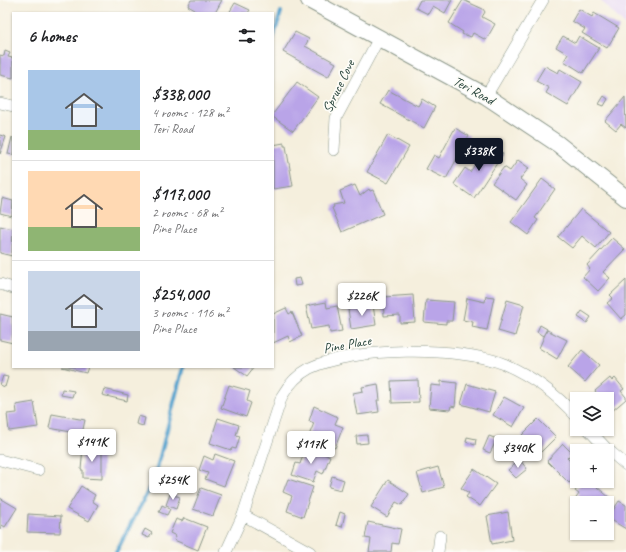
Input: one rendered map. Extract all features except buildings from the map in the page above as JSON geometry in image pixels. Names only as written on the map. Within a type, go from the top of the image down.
[{"type":"street","name":"Teri Road","points":[[309,0],[486,96],[558,144],[626,198]]},
{"type":"street","points":[[486,96],[543,0]]},
{"type":"street","name":"Spruce Cove","points":[[334,150],[336,118],[380,38]]},
{"type":"street","points":[[0,103],[12,106]]},
{"type":"street","points":[[0,284],[12,288]]},
{"type":"street","name":"Pine Place","points":[[226,552],[243,515],[282,396],[290,384],[299,375],[316,366],[373,354],[424,351],[464,353],[484,357],[521,372],[554,394],[570,410]]},
{"type":"street","points":[[595,436],[626,465]]},
{"type":"street","points":[[0,460],[38,470]]},
{"type":"street","points":[[243,515],[310,552]]},
{"type":"street","points":[[438,552],[440,536]]},
{"type":"shaded area","points":[[600,0],[626,0],[626,26]]},
{"type":"waterway","points":[[274,36],[281,12]]},
{"type":"waterway","points":[[116,552],[154,480],[183,368]]}]
